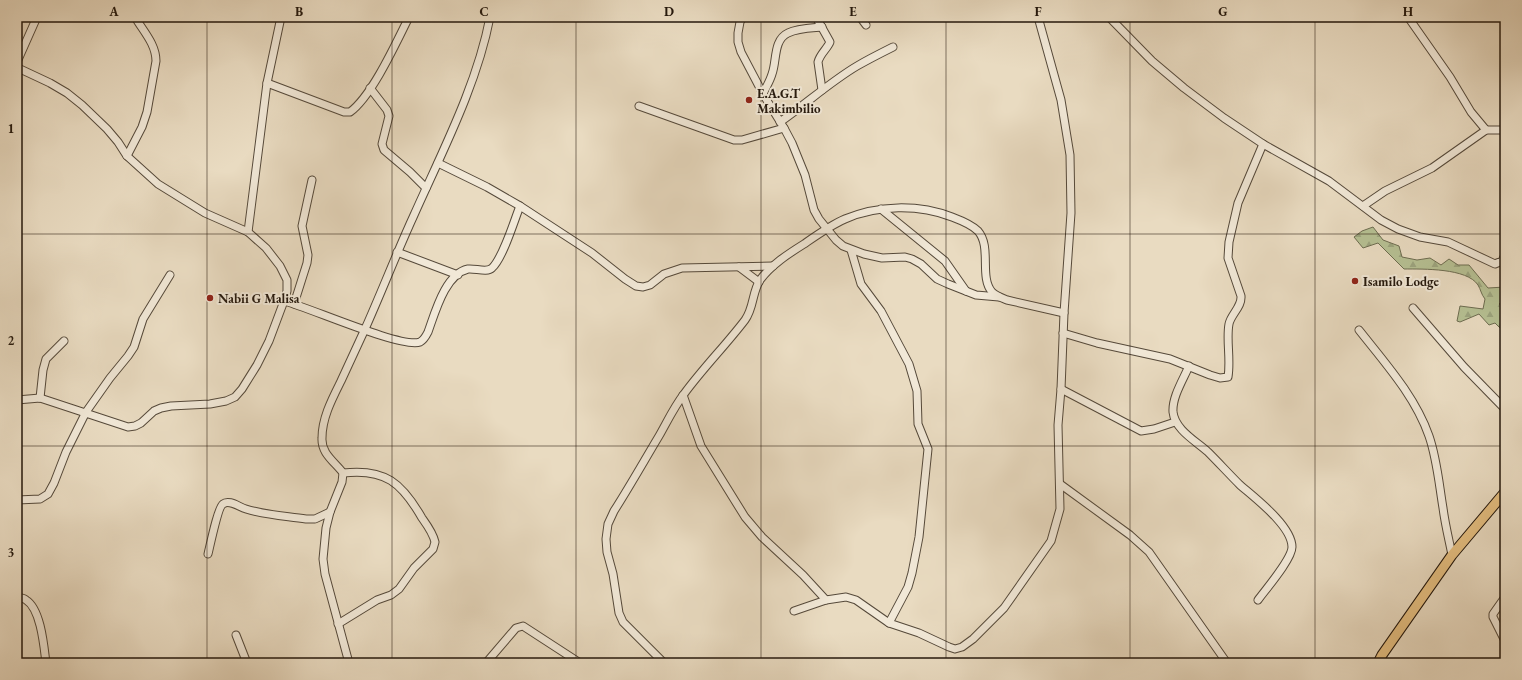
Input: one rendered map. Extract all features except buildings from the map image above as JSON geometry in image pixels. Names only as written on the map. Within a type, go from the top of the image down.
[{"type":"main road","points":[[1378,663],[1452,555],[1505,492]]},
{"type":"street","points":[[17,400],[40,398],[124,425],[133,426],[141,423],[161,408],[210,404],[226,401],[234,397],[242,389],[257,365],[269,340],[287,291],[287,280],[280,266],[266,248],[248,232],[205,213],[158,184],[127,156],[108,129],[82,105],[67,93],[50,83],[18,69],[18,62],[37,17]]},
{"type":"street","points":[[127,156],[142,127],[147,112],[156,61],[156,53],[134,17]]},
{"type":"street","points":[[248,232],[267,83],[281,17]]},
{"type":"street","points":[[267,83],[344,112],[350,112],[355,108],[370,88],[384,66],[409,17]]},
{"type":"street","points":[[347,663],[325,574],[323,559],[325,533],[330,512],[342,482],[343,473],[325,452],[322,445],[323,425],[328,407],[438,163],[468,90],[483,46],[490,17]]},
{"type":"street","points":[[743,17],[740,22],[738,33],[738,42],[742,52],[763,94],[784,128],[805,175],[814,210],[819,219],[843,246],[874,257],[905,257],[912,259],[921,264],[937,279],[976,295],[999,297],[1016,303],[1064,313]]},
{"type":"street","points":[[816,17],[830,42],[819,58],[818,62],[822,90]]},
{"type":"street","points":[[860,17],[866,25]]},
{"type":"street","points":[[794,611],[826,600],[846,597],[856,600],[889,623],[919,633],[949,648],[955,649],[962,647],[973,639],[1004,608],[1052,541],[1060,509],[1058,425],[1071,214],[1070,155],[1061,100],[1038,17]]},
{"type":"street","points":[[1109,17],[1152,61],[1184,88],[1224,118],[1262,144],[1329,181],[1381,220],[1398,229],[1420,237],[1448,242],[1495,264],[1502,261],[1505,256]]},
{"type":"street","points":[[1408,17],[1450,77],[1471,112],[1486,130]]},
{"type":"street","points":[[763,94],[772,75],[777,46],[783,37],[790,32],[822,27]]},
{"type":"street","points":[[780,122],[857,66],[893,47]]},
{"type":"street","points":[[370,88],[387,110],[389,116],[382,144],[384,150],[426,188]]},
{"type":"street","points":[[639,106],[734,140],[742,140],[784,128]]},
{"type":"street","points":[[1363,206],[1385,191],[1432,168],[1486,130],[1505,130]]},
{"type":"street","points":[[1063,333],[1097,343],[1170,359],[1220,378],[1228,377],[1230,362],[1229,324],[1241,301],[1241,296],[1228,258],[1229,242],[1238,204],[1262,144]]},
{"type":"street","points":[[438,163],[487,187],[520,206],[592,253],[624,279],[636,286],[644,287],[650,285],[664,274],[682,268],[773,266]]},
{"type":"street","points":[[294,304],[307,263],[308,255],[302,226],[312,180]]},
{"type":"street","points":[[284,301],[364,330],[402,340],[420,342],[425,338],[442,295],[451,282],[466,270],[489,270],[493,268],[500,257],[520,206]]},
{"type":"street","points":[[664,663],[623,622],[619,613],[613,574],[607,552],[606,539],[608,524],[614,511],[683,395],[707,364],[746,319],[752,308],[759,282],[773,266],[827,228],[856,215],[881,209],[913,207],[931,210],[957,219],[968,224],[978,232],[984,242],[988,285],[992,292],[999,297]]},
{"type":"street","points":[[881,209],[945,261],[966,291]]},
{"type":"street","points":[[851,250],[861,284],[886,320],[909,364],[917,391],[918,424],[928,449],[919,537],[912,573],[908,587],[889,623]]},
{"type":"street","points":[[397,252],[458,275]]},
{"type":"street","points":[[739,267],[759,282]]},
{"type":"street","points":[[17,500],[40,499],[48,494],[66,452],[86,412],[134,347],[143,319],[170,275]]},
{"type":"street","points":[[1413,308],[1464,367],[1505,409]]},
{"type":"street","points":[[1359,330],[1396,378],[1415,406],[1430,437],[1437,467],[1452,555]]},
{"type":"street","points":[[40,398],[43,370],[46,359],[64,341]]},
{"type":"street","points":[[1189,366],[1175,398],[1173,411],[1175,422],[1185,434],[1207,452],[1241,486],[1268,509],[1291,538],[1292,548],[1288,557],[1258,600]]},
{"type":"street","points":[[1061,390],[1141,431],[1154,429],[1175,422]]},
{"type":"street","points":[[683,395],[701,446],[745,517],[762,537],[803,575],[826,600]]},
{"type":"street","points":[[338,624],[377,600],[399,589],[414,568],[433,548],[435,542],[420,514],[400,486],[390,479],[375,474],[359,471],[343,473]]},
{"type":"street","points":[[1060,484],[1130,535],[1149,552],[1227,663]]},
{"type":"street","points":[[208,554],[219,511],[221,505],[224,503],[232,503],[240,507],[259,512],[306,519],[315,519],[330,512]]},
{"type":"street","points":[[17,597],[26,600],[33,607],[41,629],[46,663]]},
{"type":"street","points":[[1505,597],[1495,610],[1494,617],[1505,641]]},
{"type":"street","points":[[486,663],[516,628],[520,626],[523,626],[580,663]]},
{"type":"street","points":[[236,635],[247,663]]},
{"type":"green space","points":[[1373,227],[1383,240],[1399,246],[1402,257],[1417,260],[1430,258],[1441,265],[1449,259],[1458,265],[1469,265],[1488,288],[1505,287],[1505,300],[1499,304],[1505,308],[1505,333],[1495,323],[1489,325],[1479,314],[1460,322],[1457,321],[1460,306],[1483,309],[1485,299],[1478,285],[1472,279],[1455,272],[1404,269],[1378,243],[1363,248],[1354,237],[1362,231]]},
{"type":"place","name":"E.A.G.T Makimbilio","points":[[749,100]]},
{"type":"place","name":"Isamilo Lodge","points":[[1355,281]]},
{"type":"place","name":"Nabii G Malisa","points":[[210,298]]}]
